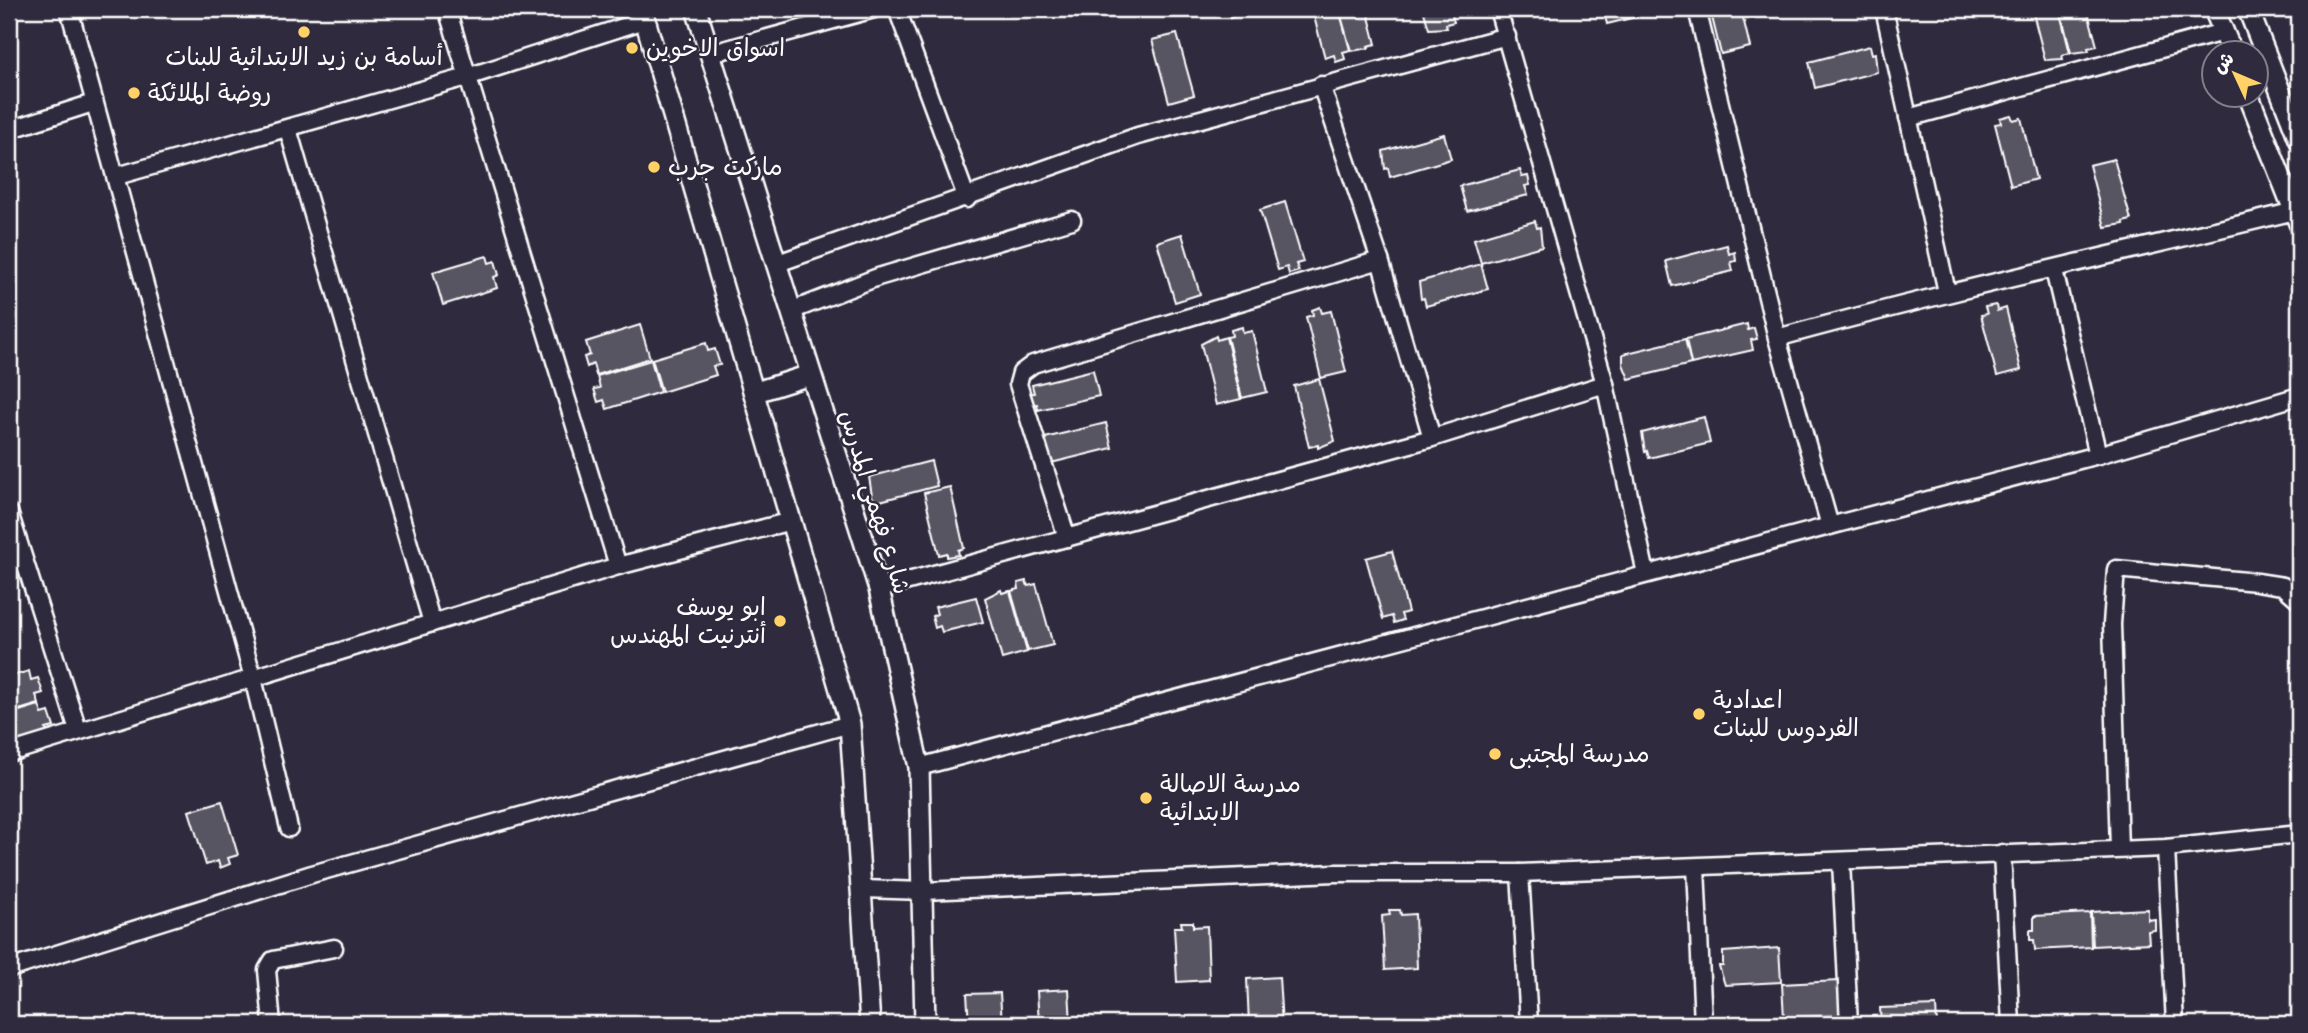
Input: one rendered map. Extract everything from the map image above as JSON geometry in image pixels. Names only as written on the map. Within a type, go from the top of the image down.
[{"type":"street","points":[[69,9],[253,678],[289,828]]},
{"type":"street","points":[[447,9],[618,566]]},
{"type":"street","name":"شارع فهمي المدرس","points":[[696,9],[879,589],[919,768],[924,891],[925,1024]]},
{"type":"street","points":[[709,54],[874,9]]},
{"type":"street","points":[[897,9],[967,199]]},
{"type":"street","points":[[1498,9],[1605,384],[1646,574]]},
{"type":"street","points":[[1696,9],[1777,338],[1830,526]]},
{"type":"street","points":[[1884,9],[1947,292]]},
{"type":"street","points":[[2214,9],[2226,38]]},
{"type":"street","points":[[2248,9],[2299,139]]},
{"type":"street","points":[[117,176],[467,78],[643,14],[756,393],[850,724],[870,1024]]},
{"type":"street","points":[[1908,118],[2223,32]]},
{"type":"street","points":[[778,264],[1138,136],[1507,36]]},
{"type":"street","points":[[1321,86],[1380,260],[1432,438]]},
{"type":"street","points":[[9,130],[93,103]]},
{"type":"street","points":[[1777,338],[1947,292],[2297,217],[2254,108]]},
{"type":"street","points":[[288,129],[432,623]]},
{"type":"street","points":[[791,312],[878,277],[1072,220]]},
{"type":"street","points":[[1067,538],[1018,384],[1021,373],[1033,365],[1380,260]]},
{"type":"street","points":[[2054,270],[2098,455]]},
{"type":"street","points":[[756,393],[810,375]]},
{"type":"street","points":[[879,589],[1432,438],[1605,384]]},
{"type":"street","points":[[919,768],[2098,455],[2299,396]]},
{"type":"street","points":[[9,512],[78,730]]},
{"type":"street","points":[[9,752],[618,566],[791,521]]},
{"type":"street","points":[[2119,849],[2112,624],[2116,569],[2283,586],[2299,600]]},
{"type":"street","points":[[9,969],[312,874],[850,724]]},
{"type":"street","points":[[863,890],[924,891],[1335,873],[1520,873],[1696,867],[2166,848],[2299,834]]},
{"type":"street","points":[[2166,848],[2175,1024]]},
{"type":"street","points":[[2002,853],[2011,1024]]},
{"type":"street","points":[[1841,861],[1849,1024]]},
{"type":"street","points":[[1696,867],[1703,1024]]},
{"type":"street","points":[[1520,873],[1529,1024]]},
{"type":"street","points":[[272,1024],[267,970],[273,960],[334,948]]},
{"type":"building","points":[[1228,9],[1255,9],[1256,11],[1230,18]]},
{"type":"building","points":[[1312,9],[1339,9],[1350,50],[1343,52],[1345,59],[1336,62],[1334,55],[1325,58]]},
{"type":"building","points":[[1339,9],[1367,9],[1376,44],[1351,51]]},
{"type":"building","points":[[1423,9],[1450,9],[1454,22],[1446,24],[1447,28],[1429,29]]},
{"type":"building","points":[[1603,9],[1669,9],[1607,24]]},
{"type":"building","points":[[1710,9],[1741,9],[1750,47],[1721,54]]},
{"type":"building","points":[[2032,9],[2059,9],[2070,53],[2062,55],[2063,59],[2045,60]]},
{"type":"building","points":[[2060,9],[2087,9],[2097,46],[2088,48],[2089,51],[2071,53]]},
{"type":"building","points":[[1177,34],[1194,95],[1169,102],[1152,40]]},
{"type":"building","points":[[1870,46],[1872,54],[1875,53],[1877,72],[1815,88],[1809,62]]},
{"type":"building","points":[[2011,115],[2013,120],[2021,118],[2036,179],[2011,186],[1995,124],[2001,123],[2000,118]]},
{"type":"building","points":[[1444,134],[1451,159],[1390,177],[1388,168],[1385,169],[1383,151]]},
{"type":"building","points":[[2114,159],[2131,220],[2105,227],[2089,165]]},
{"type":"building","points":[[1520,170],[1522,177],[1528,176],[1530,185],[1525,186],[1528,195],[1467,211],[1460,186]]},
{"type":"building","points":[[1285,202],[1303,262],[1296,264],[1299,271],[1289,274],[1287,267],[1278,270],[1260,210]]},
{"type":"building","points":[[1535,221],[1537,228],[1540,227],[1542,246],[1481,263],[1474,239]]},
{"type":"building","points":[[1182,234],[1200,294],[1175,302],[1157,242]]},
{"type":"building","points":[[1727,245],[1729,254],[1735,252],[1736,261],[1731,262],[1733,271],[1672,286],[1666,261]]},
{"type":"building","points":[[487,256],[489,263],[495,261],[499,275],[494,277],[497,288],[443,305],[433,272]]},
{"type":"building","points":[[1481,264],[1488,289],[1426,306],[1424,298],[1421,299],[1419,282]]},
{"type":"building","points":[[1996,305],[1997,311],[2006,308],[2021,370],[1997,376],[1981,315],[1987,314],[1985,307]]},
{"type":"building","points":[[1320,307],[1322,313],[1331,311],[1346,372],[1321,378],[1306,317],[1313,315],[1312,310]]},
{"type":"building","points":[[1747,324],[1748,330],[1754,328],[1757,339],[1751,340],[1753,350],[1691,364],[1686,339]]},
{"type":"building","points":[[640,325],[650,358],[596,375],[593,364],[587,367],[584,357],[590,355],[586,342]]},
{"type":"building","points":[[1242,327],[1243,333],[1252,331],[1267,392],[1242,398],[1227,337],[1232,336],[1231,330]]},
{"type":"building","points":[[1216,336],[1217,340],[1226,337],[1241,399],[1216,405],[1201,344]]},
{"type":"building","points":[[1685,339],[1691,364],[1629,379],[1623,364],[1623,354]]},
{"type":"building","points":[[706,343],[708,351],[715,349],[720,365],[713,366],[716,375],[662,392],[652,359]]},
{"type":"building","points":[[651,360],[660,392],[607,409],[604,400],[598,402],[594,389],[600,388],[597,376]]},
{"type":"building","points":[[1093,370],[1099,396],[1038,410],[1037,404],[1031,406],[1029,394],[1034,393],[1032,385]]},
{"type":"building","points":[[1319,379],[1335,441],[1318,448],[1318,445],[1309,447],[1294,386]]},
{"type":"building","points":[[1704,417],[1710,443],[1649,458],[1647,451],[1645,452],[1642,433]]},
{"type":"building","points":[[1106,423],[1112,448],[1051,463],[1050,457],[1045,458],[1042,447],[1047,446],[1045,438]]},
{"type":"building","points":[[931,461],[937,486],[876,502],[872,496],[869,477]]},
{"type":"building","points":[[950,487],[964,548],[958,550],[959,555],[947,557],[947,553],[939,555],[924,493]]},
{"type":"building","points":[[1392,551],[1408,612],[1401,614],[1403,620],[1394,623],[1392,616],[1383,619],[1366,558]]},
{"type":"building","points":[[1026,581],[1028,586],[1036,584],[1053,645],[1028,651],[1011,591],[1019,589],[1018,583]]},
{"type":"building","points":[[1001,590],[1002,593],[1010,591],[1027,652],[1002,659],[985,598]]},
{"type":"building","points":[[976,597],[983,622],[942,632],[940,626],[935,628],[932,616],[937,614],[935,607]]},
{"type":"building","points":[[29,671],[31,680],[38,678],[43,693],[36,695],[39,704],[9,713],[9,677]]},
{"type":"building","points":[[39,705],[42,714],[49,712],[54,727],[46,729],[49,737],[9,750],[9,714]]},
{"type":"building","points":[[222,801],[238,855],[228,858],[230,864],[220,868],[218,861],[206,865],[189,811]]},
{"type":"building","points":[[2148,909],[2148,920],[2155,919],[2155,930],[2148,931],[2149,943],[2093,946],[2091,912]]},
{"type":"building","points":[[1389,910],[1400,910],[1401,915],[1415,914],[1417,968],[1385,970],[1382,916],[1390,915]]},
{"type":"building","points":[[2090,913],[2091,947],[2035,950],[2034,940],[2030,940],[2030,930],[2034,930],[2034,916]]},
{"type":"building","points":[[1181,922],[1193,922],[1193,927],[1207,926],[1209,980],[1177,982],[1174,927],[1182,927]]},
{"type":"building","points":[[1779,948],[1781,982],[1725,985],[1719,966],[1723,966],[1723,952]]},
{"type":"building","points":[[1279,977],[1282,1024],[1249,1024],[1247,979]]},
{"type":"building","points":[[1838,981],[1839,989],[1845,988],[1846,1003],[1840,1003],[1840,1015],[1784,1018],[1782,984]]},
{"type":"building","points":[[1069,989],[1071,1024],[1039,1024],[1037,991]]},
{"type":"building","points":[[1000,993],[1002,1024],[969,1024],[967,994]]},
{"type":"building","points":[[1936,1006],[1937,1024],[1876,1024],[1881,1023],[1880,1008]]},
{"type":"building","points":[[1840,1018],[1841,1024],[1784,1024],[1784,1021]]},
{"type":"place","name":"أسامة بن زيد الابتدائية للبنات","points":[[304,32]]},
{"type":"place","name":"اسواق الاخوين","points":[[632,48]]},
{"type":"place","name":"روضة الملائكة","points":[[134,93]]},
{"type":"place","name":"ماركت جرب","points":[[654,167]]},
{"type":"place","name":"ابو يوسف أنترنيت المهندس","points":[[780,621]]},
{"type":"place","name":"اعدادية الفردوس للبنات","points":[[1699,714]]},
{"type":"place","name":"مدرسة المجتبى","points":[[1495,754]]},
{"type":"place","name":"مدرسة الاصالة الابتدائية","points":[[1146,798]]}]
